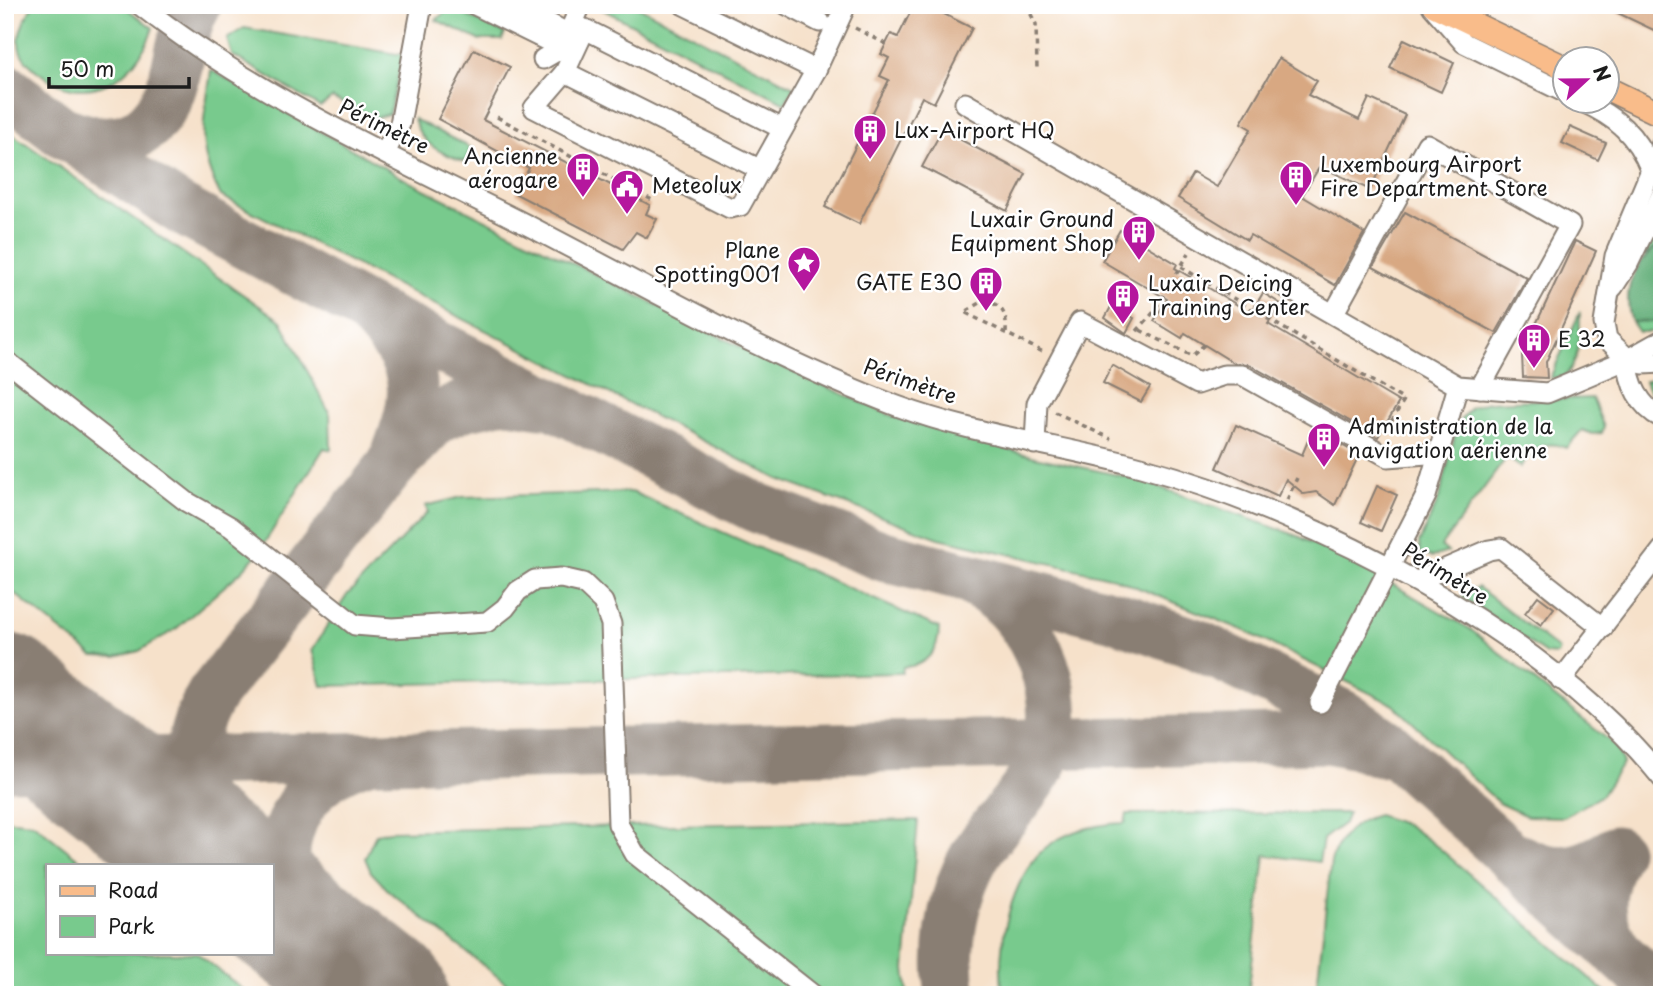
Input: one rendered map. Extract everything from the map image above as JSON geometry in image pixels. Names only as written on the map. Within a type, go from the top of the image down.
[{"type":"main road","points":[[1433,5],[1552,61]]},
{"type":"main road","points":[[1622,96],[1662,115]]},
{"type":"lane","name":"Périmètre","points":[[140,5],[305,114],[777,353],[899,407],[1035,444],[1137,466],[1195,484],[1390,566],[1417,581],[1561,680],[1636,746],[1662,778]]},
{"type":"lane","points":[[385,153],[400,124],[422,5]]},
{"type":"lane","points":[[475,5],[565,41]]},
{"type":"lane","points":[[513,5],[565,41]]},
{"type":"lane","points":[[543,59],[565,41],[581,5]]},
{"type":"lane","points":[[684,5],[816,70]]},
{"type":"lane","points":[[787,5],[820,22]]},
{"type":"lane","points":[[1433,5],[1464,43],[1552,86]]},
{"type":"lane","points":[[783,129],[585,29],[565,72],[534,108],[730,208],[740,206],[816,70],[844,13]]},
{"type":"lane","points":[[565,72],[759,169]]},
{"type":"lane","points":[[965,103],[1458,386],[1547,393],[1628,359],[1662,340]]},
{"type":"lane","points":[[1609,116],[1620,122],[1636,139],[1650,168]]},
{"type":"lane","points":[[1334,313],[1427,144],[1570,225],[1480,388]]},
{"type":"lane","points":[[1662,144],[1615,256],[1604,323],[1607,339],[1628,359],[1643,364],[1662,362]]},
{"type":"lane","points":[[1609,294],[1628,264],[1662,194]]},
{"type":"lane","points":[[1035,444],[1037,403],[1080,322],[1198,384],[1224,375],[1242,375],[1388,457],[1440,453]]},
{"type":"lane","points":[[1628,359],[1636,393],[1648,410],[1662,418]]},
{"type":"lane","points":[[5,360],[187,502],[231,527],[355,625],[392,628],[487,622],[505,608],[518,590],[535,580],[561,578],[583,583],[603,602],[611,624],[618,824],[624,840],[635,853],[813,995]]},
{"type":"lane","points":[[1320,703],[1426,496],[1458,386]]},
{"type":"lane","points":[[1417,581],[1489,550],[1501,548],[1603,628]]},
{"type":"lane","points":[[1561,680],[1662,550]]},
{"type":"path","points":[[1026,5],[1036,24],[1037,70]]},
{"type":"path","points":[[844,13],[886,44]]},
{"type":"path","points":[[496,117],[654,201]]},
{"type":"path","points":[[1146,322],[1198,236]]},
{"type":"path","points":[[1181,267],[1404,400],[1378,444]]},
{"type":"path","points":[[1006,333],[1006,317],[995,303],[985,300],[966,312],[1006,333],[1049,354]]},
{"type":"path","points":[[1139,330],[1192,356],[1204,345]]},
{"type":"green space","points":[[33,5],[122,5],[153,28],[145,47],[121,75],[90,89],[73,88],[55,83],[37,71],[22,54],[20,35]]},
{"type":"green space","points":[[594,5],[635,5],[794,87],[785,103]]},
{"type":"green space","points":[[450,8],[505,33],[502,40],[479,40],[436,20]]},
{"type":"green space","points":[[244,28],[403,55],[389,114],[374,118],[332,98],[320,107],[232,55],[227,39]]},
{"type":"green space","points":[[211,70],[412,183],[769,361],[897,418],[1035,457],[1136,479],[1298,536],[1383,579],[1470,629],[1616,746],[1623,763],[1602,795],[1564,817],[1527,816],[1500,804],[1394,705],[1245,631],[1114,578],[939,538],[778,479],[221,196],[207,163],[204,148],[204,120]]},
{"type":"green space","points":[[414,119],[471,148],[465,162],[441,152],[427,142],[421,136]]},
{"type":"green space","points":[[5,129],[281,321],[330,414],[331,450],[324,448],[259,552],[243,570],[176,629],[139,651],[116,657],[93,656],[5,586]]},
{"type":"green space","points":[[1662,218],[1662,243],[1644,255]]},
{"type":"green space","points":[[1662,243],[1662,321],[1632,322],[1628,299],[1632,278],[1644,259]]},
{"type":"green space","points":[[1580,312],[1578,347],[1574,363],[1564,377],[1550,378]]},
{"type":"green space","points":[[1662,321],[1662,332],[1639,332],[1632,322]]},
{"type":"green space","points":[[1662,375],[1662,398],[1653,400],[1645,381]]},
{"type":"green space","points":[[1592,398],[1604,427],[1602,433],[1592,434],[1582,430],[1566,448],[1551,444],[1539,447],[1520,467],[1507,457],[1441,546],[1448,552],[1432,557],[1420,553],[1419,543],[1440,496],[1458,423],[1471,407],[1488,402]]},
{"type":"green space","points":[[632,492],[939,628],[934,650],[918,664],[903,667],[902,673],[322,686],[312,650],[347,595],[428,512],[425,506],[462,497]]},
{"type":"green space","points":[[1478,587],[1559,650],[1557,655],[1546,654],[1461,596]]},
{"type":"green space","points":[[1348,813],[1344,823],[1323,839],[1319,862],[1265,855],[1248,995],[1003,995],[1003,941],[1006,922],[1018,886],[1037,856],[1066,835],[1102,825],[1125,823],[1127,814]]},
{"type":"green space","points":[[1378,815],[1409,826],[1439,848],[1609,995],[1316,995],[1331,861],[1348,831],[1361,821]]},
{"type":"green space","points":[[5,820],[33,823],[85,864],[46,864],[46,954],[198,954],[250,995],[5,995]]},
{"type":"green space","points":[[918,820],[905,969],[908,995],[521,995],[389,891],[371,872],[365,858],[376,834],[389,831]]},
{"type":"building","points":[[914,5],[926,5],[972,28],[934,103],[922,97],[859,224],[825,207],[889,80],[880,76],[889,58],[881,54],[891,34],[898,37]]},
{"type":"building","points":[[1601,5],[1662,5],[1662,34]]},
{"type":"building","points":[[1404,39],[1454,63],[1441,92],[1390,68]]},
{"type":"building","points":[[474,49],[510,67],[483,120],[650,205],[646,214],[657,219],[647,238],[636,232],[623,249],[516,194],[529,168],[438,119]]},
{"type":"building","points":[[1279,58],[1317,81],[1308,95],[1359,120],[1369,98],[1405,115],[1370,190],[1320,166],[1302,196],[1364,233],[1335,285],[1250,235],[1247,240],[1178,198],[1193,173],[1217,187],[1251,129],[1241,123]]},
{"type":"building","points":[[1570,127],[1606,143],[1598,160],[1562,143]]},
{"type":"building","points":[[942,130],[1026,174],[1007,211],[922,167]]},
{"type":"building","points":[[1405,212],[1527,278],[1496,333],[1373,267]]},
{"type":"building","points":[[1120,230],[1177,264],[1175,268],[1251,313],[1263,293],[1281,304],[1268,324],[1399,402],[1378,437],[1248,364],[1234,363],[1185,333],[1182,338],[1154,321],[1167,299],[1102,261]]},
{"type":"building","points":[[1575,241],[1596,251],[1546,362],[1547,378],[1523,377],[1522,354]]},
{"type":"building","name":"Luxair Deicing Training Center","points":[[1112,305],[1134,318],[1126,333],[1105,318]]},
{"type":"building","points":[[1112,365],[1150,387],[1141,402],[1103,383]]},
{"type":"building","points":[[1236,425],[1302,455],[1313,429],[1359,455],[1335,505],[1316,492],[1304,494],[1286,479],[1278,496],[1217,468]]},
{"type":"building","points":[[1377,486],[1397,495],[1381,531],[1361,522]]},
{"type":"building","points":[[1538,596],[1554,608],[1541,625],[1525,613]]},
{"type":"taxiway","points":[[67,133],[94,140],[119,140],[142,130],[153,121],[168,97],[186,29],[196,5]]},
{"type":"taxiway","points":[[5,88],[61,131],[180,209],[368,310],[755,507],[883,556],[1114,616],[1196,644],[1343,715],[1389,746],[1662,993]]},
{"type":"taxiway","points":[[372,315],[401,351],[412,382],[409,416],[395,458]]},
{"type":"taxiway","points":[[228,864],[202,825],[190,782],[194,738],[212,694],[392,465],[437,418],[463,406],[503,397],[541,403]]},
{"type":"taxiway","points":[[951,995],[948,964],[950,931],[962,883],[983,843],[1039,769],[1049,745],[1053,719],[1051,692],[1044,665],[1032,639],[1017,617],[998,598],[977,584]]},
{"type":"taxiway","points":[[33,714],[68,739],[92,751],[133,762],[1328,738],[1380,752]]},
{"type":"taxiway","points":[[319,943],[290,895],[285,865],[286,844],[291,824],[311,791],[344,767],[365,759]]},
{"type":"taxiway","points":[[5,765],[112,763]]},
{"type":"taxiway","points":[[1510,855],[1539,867],[1563,871],[1588,865],[1616,851],[1605,878],[1601,904],[1605,929],[1620,955]]},
{"type":"runway","points":[[5,696],[219,864]]},
{"type":"runway","points":[[273,907],[385,995]]},
{"type":"place","name":"Lux-Airport HQ","points":[[870,161]]},
{"type":"place","name":"Ancienne aérogare","points":[[583,199]]},
{"type":"place","name":"Luxembourg Airport Fire Department Store","points":[[1296,207]]},
{"type":"place","name":"Meteolux","points":[[627,216]]},
{"type":"place","name":"Luxair Ground Equipment Shop","points":[[1139,262]]},
{"type":"place","name":"Plane Spotting001","points":[[804,293]]},
{"type":"place","name":"GATE E30","points":[[986,313]]},
{"type":"place","name":"Luxair Deicing Training Center","points":[[1123,326]]},
{"type":"place","name":"E 32","points":[[1534,370]]},
{"type":"place","name":"Administration de la navigation aérienne","points":[[1324,469]]}]
